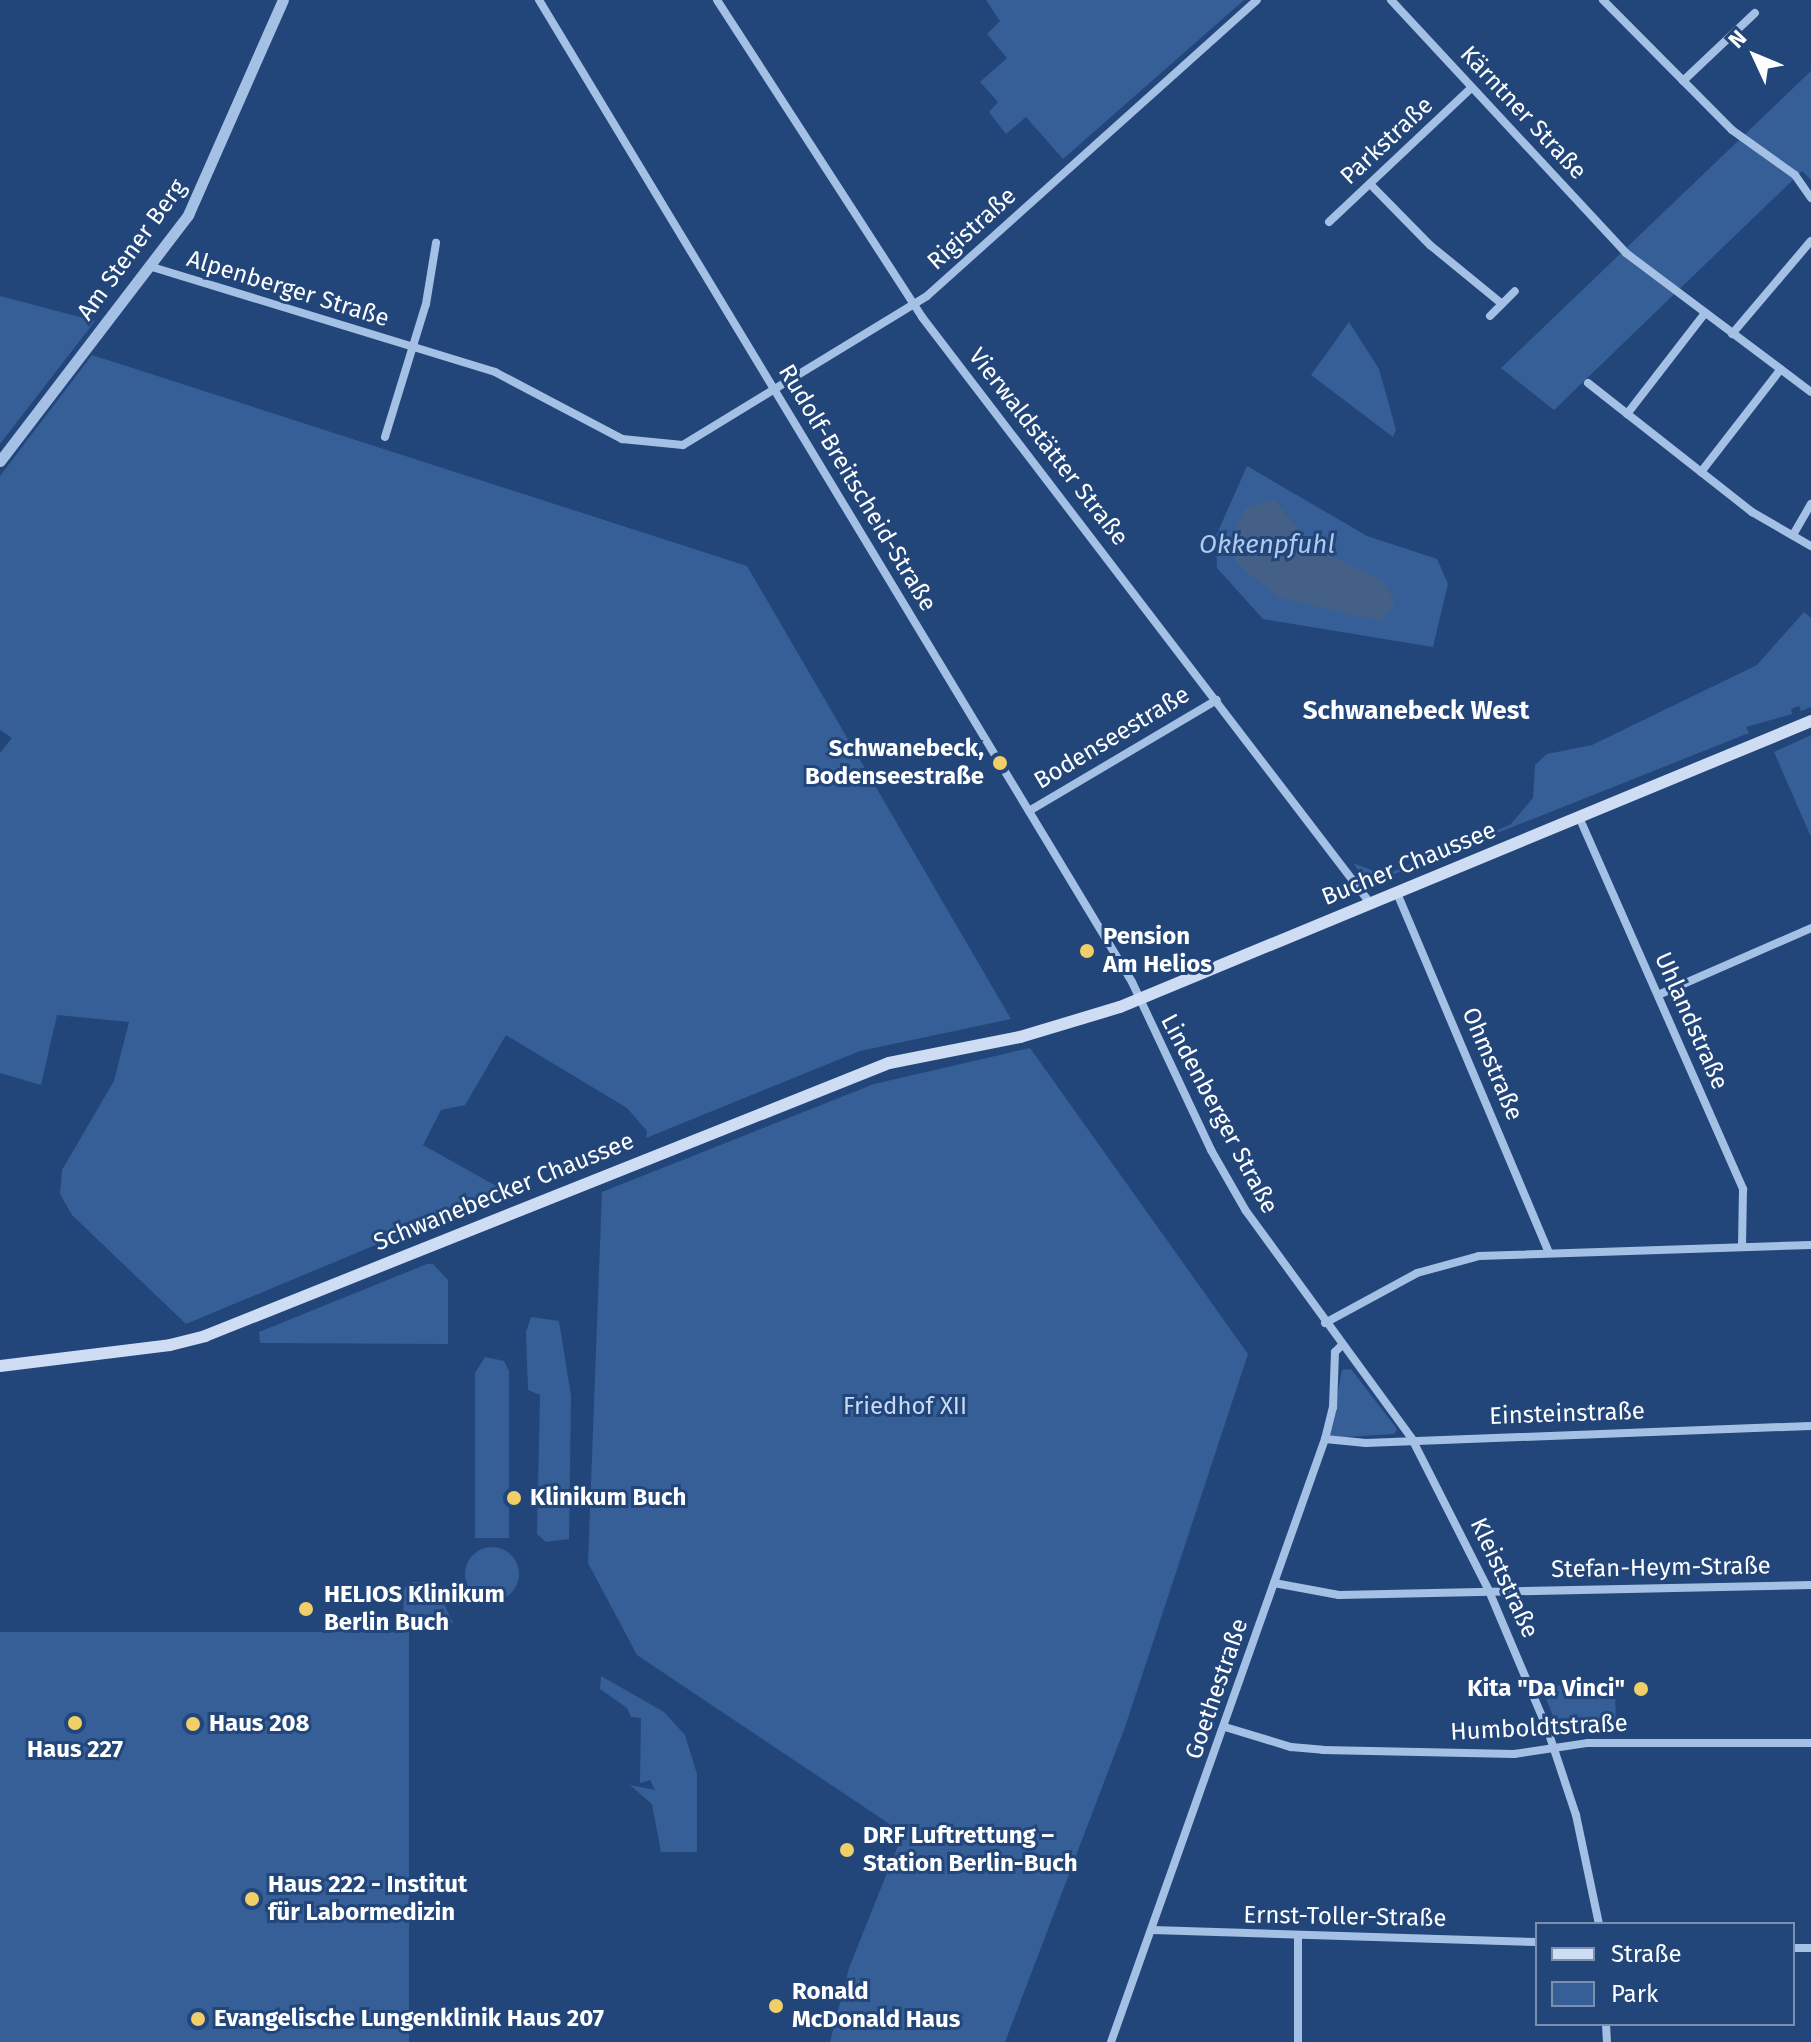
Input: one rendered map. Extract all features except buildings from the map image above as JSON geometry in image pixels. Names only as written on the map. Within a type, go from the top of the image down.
[{"type":"main road","name":"Bucher Chaussee","points":[[1020,1037],[1138,999],[1811,721]]},
{"type":"main road","name":"Schwanebecker Chaussee","points":[[0,1366],[193,1340],[877,1067],[1020,1037]]},
{"type":"street","name":"Am Stener Berg","points":[[0,461],[152,267],[206,185],[283,0]]},
{"type":"street","name":"Rudolf-Breitscheid-Straße","points":[[539,0],[1029,811],[1138,999]]},
{"type":"street","name":"Vierwaldstätter Straße","points":[[717,0],[914,305],[1370,903]]},
{"type":"street","name":"Rigistraße","points":[[683,445],[914,305],[1257,0]]},
{"type":"street","name":"Kärntner Straße","points":[[1391,0],[1626,253],[1811,392]]},
{"type":"street","points":[[1603,0],[1732,130],[1795,175],[1811,198]]},
{"type":"street","points":[[1683,81],[1755,13]]},
{"type":"street","name":"Parkstraße","points":[[1329,222],[1471,88]]},
{"type":"street","points":[[1370,184],[1430,245],[1502,304]]},
{"type":"street","points":[[1732,334],[1811,241]]},
{"type":"street","name":"Alpenberger Straße","points":[[385,437],[413,348],[436,243]]},
{"type":"street","name":"Alpenberger Straße","points":[[152,267],[520,382],[622,439],[683,445]]},
{"type":"street","points":[[1490,316],[1515,291]]},
{"type":"street","points":[[1627,414],[1705,313]]},
{"type":"street","points":[[1701,472],[1781,369]]},
{"type":"street","points":[[1588,383],[1701,472],[1811,546]]},
{"type":"street","points":[[1793,535],[1811,504]]},
{"type":"street","name":"Bodenseestraße","points":[[1029,811],[1217,700]]},
{"type":"street","name":"Uhlandstraße","points":[[1579,817],[1743,1189],[1742,1247]]},
{"type":"street","name":"Ohmstraße","points":[[1397,893],[1548,1251]]},
{"type":"street","points":[[1658,995],[1811,928]]},
{"type":"street","name":"Lindenberger Straße","points":[[1138,999],[1211,1150],[1325,1323]]},
{"type":"street","points":[[1325,1323],[1417,1273],[1479,1256],[1548,1251],[1811,1245]]},
{"type":"street","name":"Kleiststraße","points":[[1325,1323],[1412,1439],[1489,1591],[1554,1747],[1576,1815],[1599,1922]]},
{"type":"street","name":"Goethestraße","points":[[1111,2042],[1325,1439],[1333,1407],[1335,1352],[1341,1346]]},
{"type":"street","name":"Einsteinstraße","points":[[1325,1439],[1811,1426]]},
{"type":"street","name":"Stefan-Heym-Straße","points":[[1274,1583],[1339,1595],[1811,1585]]},
{"type":"street","name":"Humboldtstraße","points":[[1225,1727],[1291,1747],[1323,1750],[1514,1754],[1554,1747],[1811,1743]]},
{"type":"street","name":"Ernst-Toller-Straße","points":[[1152,1930],[1535,1942]]},
{"type":"street","points":[[1298,1936],[1298,2042]]},
{"type":"green space","points":[[986,0],[1244,0],[1063,159],[1026,117],[1006,134],[989,112],[998,102],[980,82],[1007,58],[987,34],[1000,21]]},
{"type":"green space","points":[[1811,71],[1811,180],[1802,171],[1554,410],[1501,368]]},
{"type":"green space","points":[[0,296],[95,321],[0,444]]},
{"type":"green space","points":[[1349,322],[1379,369],[1396,430],[1393,437],[1311,375]]},
{"type":"green space","points":[[92,355],[747,566],[1011,1019],[860,1051],[646,1138],[647,1131],[627,1108],[506,1035],[465,1105],[441,1110],[423,1145],[505,1191],[186,1324],[72,1215],[60,1194],[62,1170],[114,1081],[129,1022],[57,1015],[41,1085],[0,1073],[0,753],[12,738],[0,730],[0,476]]},
{"type":"green space","points":[[1247,466],[1367,536],[1437,559],[1448,584],[1433,647],[1263,619],[1217,568],[1216,536]],"holes":[[[1275,499],[1312,546],[1383,582],[1231,536]]]},
{"type":"green space","points":[[1804,612],[1811,618],[1811,707],[1801,711],[1799,706],[1791,709],[1792,714],[1746,727],[1749,733],[1369,884],[1353,863],[1384,875],[1510,825],[1533,798],[1535,765],[1547,754],[1592,745],[1757,665]]},
{"type":"green space","points":[[1811,735],[1811,837],[1774,752]]},
{"type":"green space","name":"Friedhof XII","points":[[1030,1048],[1248,1354],[1125,1727],[1005,2042],[830,2042],[849,1968],[903,1833],[637,1655],[588,1563],[602,1192],[874,1084]]},
{"type":"green space","points":[[433,1264],[448,1280],[448,1344],[260,1343],[259,1332]]},
{"type":"green space","points":[[531,1317],[559,1321],[571,1396],[569,1539],[546,1542],[537,1534],[540,1395],[528,1390],[526,1332]]},
{"type":"green space","points":[[485,1357],[504,1361],[509,1371],[509,1538],[475,1538],[475,1373]]},
{"type":"green space","points":[[1351,1369],[1397,1429],[1394,1434],[1329,1438],[1342,1370]]},
{"type":"green space","points":[[492,1547],[511,1555],[519,1574],[511,1593],[492,1601],[473,1593],[465,1574],[473,1555]]},
{"type":"green space","points":[[413,1582],[434,1583],[453,1623],[403,1623],[404,1588]]},
{"type":"green space","points":[[0,1632],[409,1632],[409,2042],[0,2042]]},
{"type":"green space","points":[[601,1676],[664,1712],[685,1735],[697,1774],[697,1852],[661,1852],[652,1804],[630,1785],[655,1790],[650,1780],[640,1783],[641,1718],[631,1717],[627,1708],[600,1689]]},
{"type":"green space","points":[[1615,1684],[1616,1731],[1559,1731],[1541,1686]]},
{"type":"water","name":"Okkenpfuhl","points":[[1275,499],[1312,546],[1384,582],[1395,603],[1381,621],[1280,598],[1236,563],[1231,536],[1246,508]]},
{"type":"place","name":"Schwanebeck, Bodenseestraße","points":[[1000,763]]},
{"type":"place","name":"Pension Am Helios","points":[[1087,951]]},
{"type":"place","name":"Klinikum Buch","points":[[514,1498]]},
{"type":"place","name":"HELIOS Klinikum Berlin Buch","points":[[306,1609]]},
{"type":"place","name":"Kita \"Da Vinci\"","points":[[1641,1689]]},
{"type":"place","name":"Haus 227","points":[[75,1723]]},
{"type":"place","name":"Haus 208","points":[[193,1724]]},
{"type":"place","name":"DRF Luftrettung – Station Berlin-Buch","points":[[847,1850]]},
{"type":"place","name":"Haus 222 - Institut für Labormedizin","points":[[252,1899]]},
{"type":"place","name":"Ronald McDonald Haus","points":[[776,2006]]},
{"type":"place","name":"Evangelische Lungenklinik Haus 207","points":[[198,2019]]},
{"type":"district","name":"Schwanebeck West","points":[[1416,711]]}]
